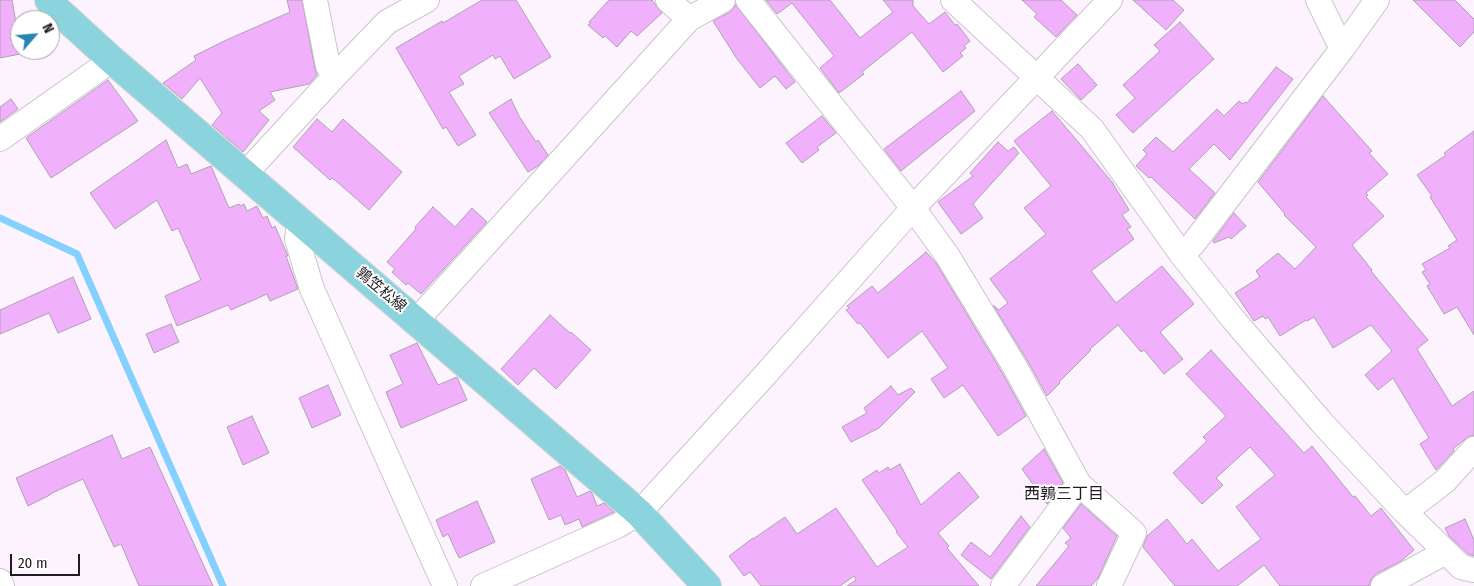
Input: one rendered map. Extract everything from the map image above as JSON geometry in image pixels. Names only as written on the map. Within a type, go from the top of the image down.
[{"type":"main road","name":"鶉笠松線","points":[[49,0],[54,7],[112,60],[639,513],[707,586]]},
{"type":"street","points":[[315,0],[328,66],[335,76]]},
{"type":"street","points":[[245,174],[387,22],[427,0]]},
{"type":"street","points":[[668,0],[689,18]]},
{"type":"street","points":[[416,321],[689,18],[723,0]]},
{"type":"street","points":[[748,0],[913,208],[947,254],[1010,359],[1079,484],[1134,533],[1109,586]]},
{"type":"street","points":[[953,0],[1092,130],[1182,255],[1233,319],[1323,424],[1460,569]]},
{"type":"street","points":[[483,586],[617,526],[639,513],[765,375],[913,208],[1110,0]]},
{"type":"street","points":[[1318,0],[1342,49]]},
{"type":"street","points":[[1182,255],[1193,244],[1342,49],[1376,0]]},
{"type":"street","points":[[0,139],[112,60]]},
{"type":"street","points":[[299,221],[297,240],[312,289],[445,586]]},
{"type":"street","points":[[1406,512],[1445,481],[1474,449]]},
{"type":"street","points":[[1003,586],[1079,484]]},
{"type":"street","points":[[1383,586],[1460,569]]},
{"type":"street","points":[[0,581],[2,586]]},
{"type":"building","points":[[0,0],[12,0],[14,10],[10,10],[10,56],[0,58]]},
{"type":"building","points":[[287,0],[302,0],[317,75],[309,84],[270,92],[275,100],[259,111],[269,120],[243,152],[212,125],[222,113],[200,78],[182,99],[163,83],[196,60],[194,56],[290,12]]},
{"type":"building","points":[[482,0],[516,0],[551,57],[514,79],[500,56],[495,59],[493,55],[459,76],[464,84],[449,92],[476,135],[458,146],[446,127],[443,129],[396,48]]},
{"type":"building","points":[[609,0],[652,0],[662,13],[637,36],[631,31],[617,47],[605,36],[603,38],[588,25]]},
{"type":"building","points":[[766,0],[830,0],[860,38],[893,12],[883,0],[913,0],[913,6],[929,24],[945,12],[970,41],[960,53],[963,56],[943,72],[912,32],[839,93],[820,68],[834,56],[792,3],[777,14]]},
{"type":"building","points":[[1022,0],[1061,0],[1077,15],[1056,37],[1034,17],[1037,14]]},
{"type":"building","points":[[1133,0],[1173,0],[1184,10],[1166,30]]},
{"type":"building","points":[[1413,0],[1455,0],[1474,19],[1474,32],[1460,47]]},
{"type":"building","points":[[736,5],[795,82],[786,89],[775,76],[760,88],[737,59],[713,21],[730,12]]},
{"type":"building","points":[[1180,22],[1214,59],[1133,133],[1116,115],[1135,98],[1123,85],[1160,51],[1154,45]]},
{"type":"building","points":[[1078,64],[1097,85],[1081,100],[1061,79]]},
{"type":"building","points":[[1276,67],[1293,79],[1230,160],[1214,144],[1189,169],[1215,193],[1195,219],[1151,177],[1149,178],[1136,166],[1147,154],[1143,150],[1156,137],[1173,152],[1217,109],[1224,116],[1239,101],[1243,104],[1247,103]]},
{"type":"building","points":[[108,80],[138,121],[51,178],[26,138]]},
{"type":"building","points":[[961,91],[975,111],[901,171],[884,149]]},
{"type":"building","points":[[1323,96],[1372,151],[1369,153],[1388,174],[1366,193],[1368,195],[1366,197],[1384,216],[1352,245],[1428,340],[1417,349],[1452,406],[1474,391],[1474,436],[1469,436],[1453,449],[1454,451],[1436,470],[1420,444],[1429,438],[1393,378],[1378,390],[1365,375],[1392,351],[1371,325],[1333,348],[1314,317],[1280,336],[1268,317],[1265,319],[1263,316],[1254,321],[1235,293],[1260,277],[1256,271],[1278,253],[1295,269],[1316,247],[1284,215],[1258,182]]},
{"type":"building","points":[[11,99],[18,109],[0,122],[0,107]]},
{"type":"building","points":[[511,99],[519,116],[536,142],[538,140],[548,155],[538,166],[528,172],[489,113]]},
{"type":"building","points":[[1052,111],[1112,182],[1129,210],[1122,215],[1131,227],[1127,229],[1134,239],[1091,271],[1116,303],[1162,266],[1194,304],[1160,332],[1183,359],[1164,374],[1144,350],[1141,352],[1118,325],[1090,349],[1047,396],[993,305],[999,310],[1008,303],[990,279],[1046,234],[1024,208],[1051,186],[1014,141]]},
{"type":"building","points":[[822,116],[836,133],[817,147],[819,150],[802,163],[786,143]]},
{"type":"building","points":[[317,119],[332,132],[343,119],[402,172],[369,210],[336,181],[332,178],[330,180],[293,147]]},
{"type":"building","points":[[1474,131],[1474,335],[1457,307],[1444,314],[1427,286],[1430,284],[1422,272],[1426,270],[1422,264],[1450,248],[1448,246],[1457,240],[1430,197],[1432,196],[1417,175],[1446,155],[1444,153]]},
{"type":"building","points":[[166,140],[178,168],[187,164],[191,174],[211,166],[229,208],[244,204],[247,211],[257,206],[263,218],[267,216],[272,228],[275,226],[288,256],[286,256],[298,289],[270,301],[267,294],[231,310],[228,305],[177,326],[165,296],[201,280],[178,228],[172,231],[157,200],[115,229],[90,193]]},
{"type":"building","points":[[998,142],[1008,151],[1014,147],[1019,153],[973,204],[983,218],[961,234],[938,202],[973,176],[970,173]]},
{"type":"building","points":[[433,207],[455,227],[472,208],[487,222],[421,294],[408,283],[406,285],[392,272],[395,269],[387,262]]},
{"type":"building","points":[[1234,213],[1246,226],[1231,239],[1229,237],[1214,243],[1213,241]]},
{"type":"building","points":[[926,252],[936,263],[1026,416],[998,436],[963,385],[944,398],[931,379],[948,368],[922,331],[888,358],[860,323],[858,324],[846,310],[849,308],[847,306],[872,286],[878,293]]},
{"type":"building","points":[[73,277],[91,319],[58,333],[49,313],[0,334],[0,310]]},
{"type":"building","points":[[550,315],[591,350],[556,389],[534,368],[518,385],[501,369]]},
{"type":"building","points":[[171,324],[179,342],[154,353],[146,334]]},
{"type":"building","points":[[417,343],[438,385],[457,377],[467,400],[401,428],[386,392],[403,384],[390,355]]},
{"type":"building","points":[[1211,350],[1304,453],[1312,446],[1353,497],[1355,496],[1371,516],[1381,508],[1414,550],[1401,561],[1376,574],[1371,579],[1369,586],[1280,586],[1264,565],[1237,586],[1175,586],[1143,547],[1147,536],[1167,519],[1187,544],[1192,539],[1218,571],[1261,539],[1236,507],[1275,475],[1250,447],[1216,478],[1223,485],[1202,504],[1173,473],[1207,441],[1203,437],[1226,416],[1186,374]]},
{"type":"building","points":[[328,385],[341,415],[312,428],[299,398]]},
{"type":"building","points":[[891,386],[898,395],[911,388],[915,392],[879,428],[851,442],[842,427],[867,413],[864,408]]},
{"type":"building","points":[[252,416],[269,453],[243,465],[227,427]]},
{"type":"building","points":[[112,435],[122,459],[150,447],[213,586],[139,586],[121,544],[114,547],[83,479],[28,506],[16,478]]},
{"type":"building","points":[[1044,449],[1063,483],[1047,504],[1022,469]]},
{"type":"building","points":[[900,464],[921,505],[959,472],[979,497],[938,533],[949,546],[947,548],[979,586],[847,586],[856,580],[854,576],[840,586],[761,586],[750,572],[744,576],[729,556],[785,517],[797,534],[836,508],[877,567],[908,547],[862,480],[877,470],[879,473],[888,467],[890,470]]},
{"type":"building","points":[[560,466],[565,470],[577,497],[590,491],[597,506],[604,503],[614,512],[582,527],[579,519],[565,525],[561,515],[549,520],[531,479]]},
{"type":"building","points":[[477,501],[495,542],[459,558],[448,534],[443,537],[436,520]]},
{"type":"building","points":[[1081,504],[1117,536],[1098,578],[1091,586],[1036,586],[1069,546],[1065,543],[1071,538],[1063,528]]},
{"type":"building","points":[[1021,516],[1030,527],[991,579],[961,555],[971,542],[990,557]]},
{"type":"building","points":[[1465,519],[1474,540],[1474,556],[1468,554],[1449,536],[1445,528]]},
{"type":"waterway","points":[[0,218],[77,254],[223,586]]},
{"type":"district","name":"西鶉三丁目","points":[[1064,495]]}]
